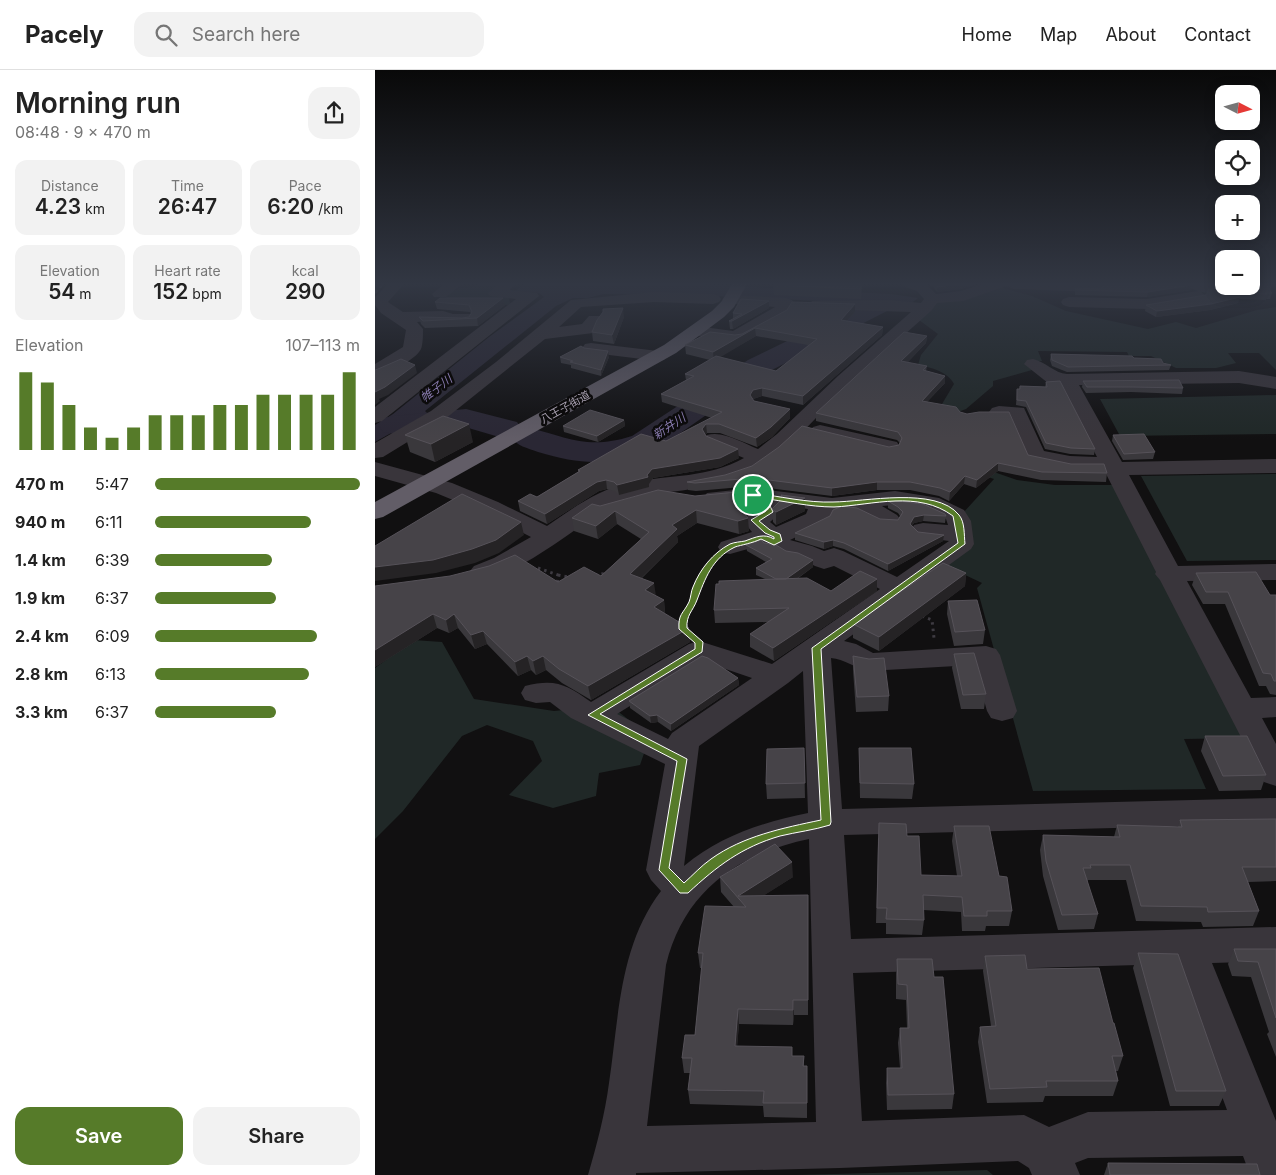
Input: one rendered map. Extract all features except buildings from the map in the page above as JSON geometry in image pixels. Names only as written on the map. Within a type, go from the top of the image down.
[{"type":"highway","name":"八王子街道","points":[[375,512],[658,356],[689,336]]},
{"type":"street","points":[[419,336],[426,347]]},
{"type":"street","points":[[375,452],[438,415],[501,336]]},
{"type":"street","points":[[375,371],[426,347],[497,341],[528,336]]},
{"type":"street","points":[[461,577],[489,569],[516,558],[592,507],[617,493],[632,489],[726,475],[741,468],[780,442],[798,417],[839,391],[896,336]]},
{"type":"street","points":[[375,417],[497,341]]},
{"type":"street","points":[[591,348],[658,356]]},
{"type":"street","points":[[1033,364],[1055,379],[1067,380],[1239,377],[1276,383]]},
{"type":"street","points":[[1067,380],[1168,574],[1276,774]]},
{"type":"street","points":[[1008,412],[1035,456],[1071,463],[1113,466],[1276,466]]},
{"type":"street","points":[[798,417],[889,447]]},
{"type":"street","points":[[714,439],[759,457]]},
{"type":"street","points":[[375,469],[444,488],[490,507],[549,536]]},
{"type":"street","points":[[592,507],[601,510],[646,496],[659,494],[693,503],[753,495],[866,514]]},
{"type":"street","points":[[753,495],[766,505],[769,512],[755,520],[767,532],[783,541],[795,552],[803,551],[824,561],[834,556],[898,602]]},
{"type":"street","points":[[684,890],[664,870],[682,759],[683,741],[816,648],[898,602],[962,544],[961,532],[955,515],[947,508],[931,502],[895,498],[866,514],[817,513],[821,516],[783,541],[774,542],[760,537],[730,547]]},
{"type":"street","points":[[923,530],[927,532],[961,532]]},
{"type":"street","points":[[1168,574],[1276,572]]},
{"type":"street","points":[[816,648],[846,650],[868,662],[936,647],[986,655],[1002,712]]},
{"type":"street","points":[[816,648],[826,822],[840,1145]]},
{"type":"street","points":[[593,715],[699,650],[777,676]]},
{"type":"street","points":[[536,693],[556,692],[582,711],[682,759]]},
{"type":"street","points":[[1241,708],[1276,707]]},
{"type":"street","points":[[1258,1133],[1088,1135],[1051,1164],[1024,1138],[840,1145],[615,1163],[625,1124],[646,964],[655,936],[668,910],[684,890],[714,862],[745,844],[779,833],[826,822],[1276,811]]},
{"type":"street","points":[[832,957],[1276,944]]},
{"type":"street","points":[[1186,947],[1274,1175]]},
{"type":"path","points":[[699,650],[699,642],[683,629],[683,620],[686,611],[693,602],[704,571],[714,559],[730,547]]},
{"type":"path","points":[[536,565],[540,570],[573,578]]},
{"type":"path","points":[[591,577],[608,573]]},
{"type":"path","points":[[555,590],[558,575]]},
{"type":"path","points":[[898,602],[932,620],[936,647]]},
{"type":"shaded area","points":[[937,336],[1276,336],[1276,370],[1259,353],[1228,353],[1236,363],[1216,368],[1176,368],[1151,356],[1129,356],[1127,352],[1038,351],[1042,361],[1026,362],[1032,370],[993,381],[993,386],[966,409],[958,412],[942,409],[942,404],[954,384],[943,373],[918,365],[921,355]]},
{"type":"shaded area","points":[[1276,395],[1276,434],[1120,436],[1100,399]]},
{"type":"shaded area","points":[[968,463],[1017,480],[1055,485],[1116,485],[1243,738],[1184,739],[1206,789],[1033,791],[977,588],[982,583],[944,565],[959,554],[969,543],[971,531],[963,513],[994,479],[951,465]]},
{"type":"shaded area","points":[[1276,474],[1276,560],[1187,561],[1141,476]]},
{"type":"shaded area","points":[[413,640],[442,642],[474,699],[554,711],[592,707],[616,710],[650,736],[640,765],[599,773],[596,796],[553,808],[509,795],[542,761],[533,741],[487,725],[462,736],[403,811],[375,839],[375,668]]},
{"type":"shaded area","points":[[987,1170],[993,1175],[795,1175]]},
{"type":"water","name":"帷子川","points":[[519,336],[425,411],[429,415],[411,427],[402,427],[375,442],[375,425],[393,414],[489,337]]},
{"type":"waterway","name":"新井川","points":[[527,437],[558,448],[585,453],[612,452],[644,443],[758,366],[819,336]]},
{"type":"waterway","name":"新井川","points":[[394,425],[466,418],[506,429]]},
{"type":"route","points":[[753,495],[832,505],[895,498],[931,502],[947,508],[955,515],[959,521],[962,544],[957,550],[816,648],[826,822],[779,833],[745,844],[714,862],[684,890],[664,870],[682,759],[593,715],[699,650],[699,642],[689,636],[683,629],[683,620],[686,611],[693,602],[704,571],[714,559],[733,545],[744,544],[760,537],[774,542],[778,541],[777,536],[767,532],[755,520],[769,512],[766,505],[753,495]]}]
